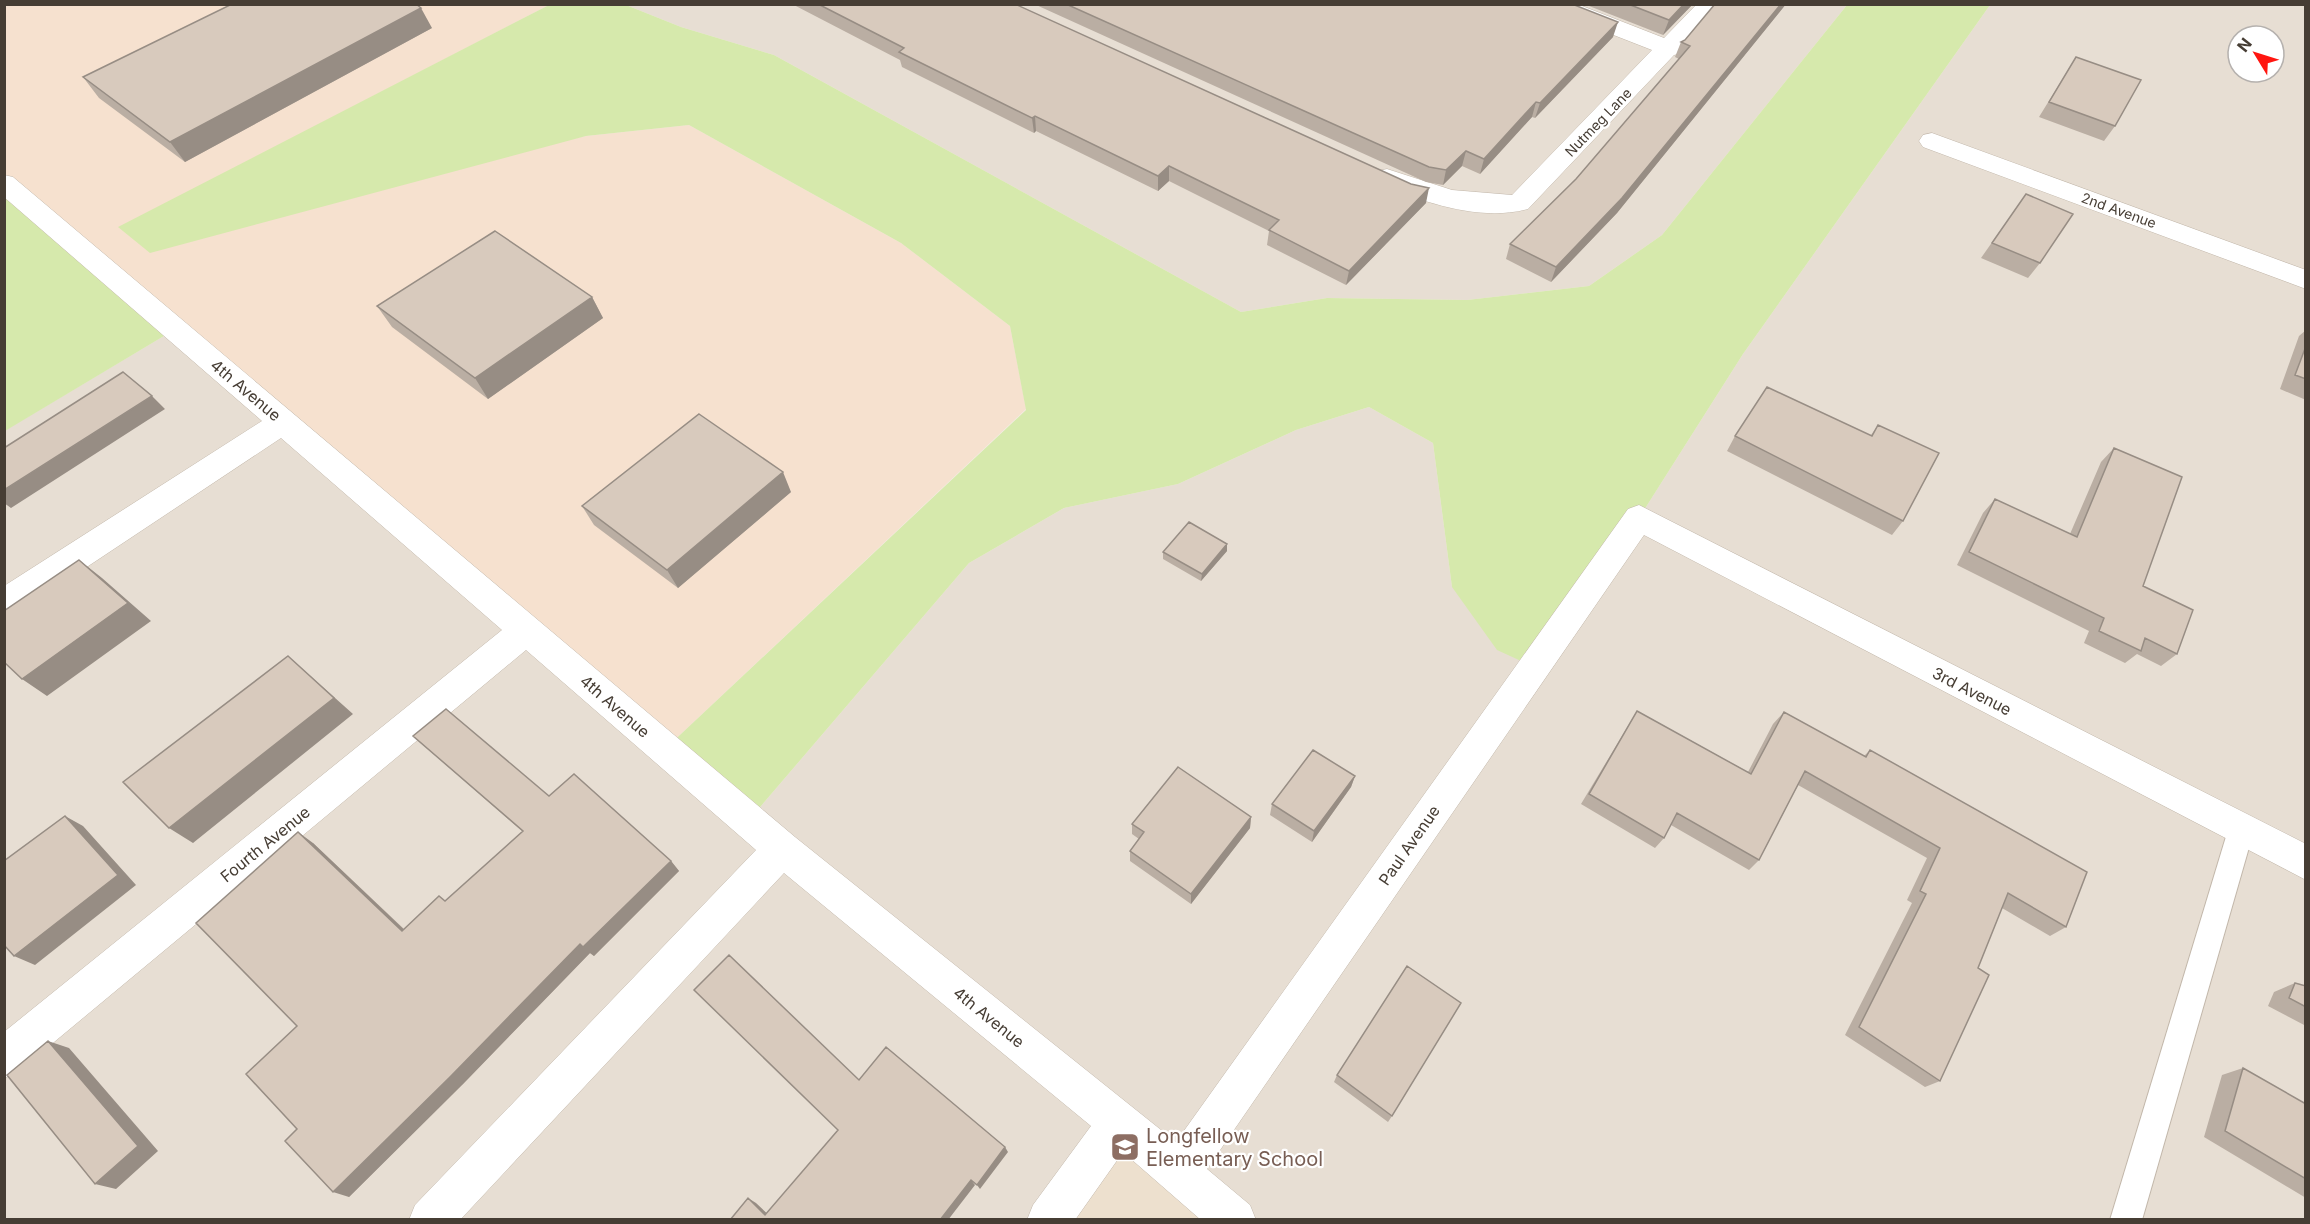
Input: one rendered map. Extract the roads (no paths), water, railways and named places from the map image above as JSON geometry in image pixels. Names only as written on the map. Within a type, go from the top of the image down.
[{"type":"street","points":[[1555,4],[1670,49]]},
{"type":"street","name":"Nutmeg Lane","points":[[1364,166],[1418,191],[1490,206],[1520,203],[1670,49],[1710,4]]},
{"type":"street","name":"2nd Avenue","points":[[1932,141],[2306,280]]},
{"type":"street","name":"4th Avenue","points":[[4,183],[782,849],[1119,1122],[1235,1220]]},
{"type":"street","points":[[4,604],[284,421]]},
{"type":"street","name":"3rd Avenue","points":[[1640,518],[2306,863]]},
{"type":"street","name":"Paul Avenue","points":[[1180,1172],[1640,518]]},
{"type":"street","name":"Fourth Avenue","points":[[4,1058],[526,630]]},
{"type":"street","points":[[430,1220],[782,849]]},
{"type":"street","points":[[1048,1220],[1119,1122]]},
{"type":"lane","points":[[2126,1220],[2241,830]]},
{"type":"place","name":"Longfellow Elementary School","points":[[1125,1147]]}]
